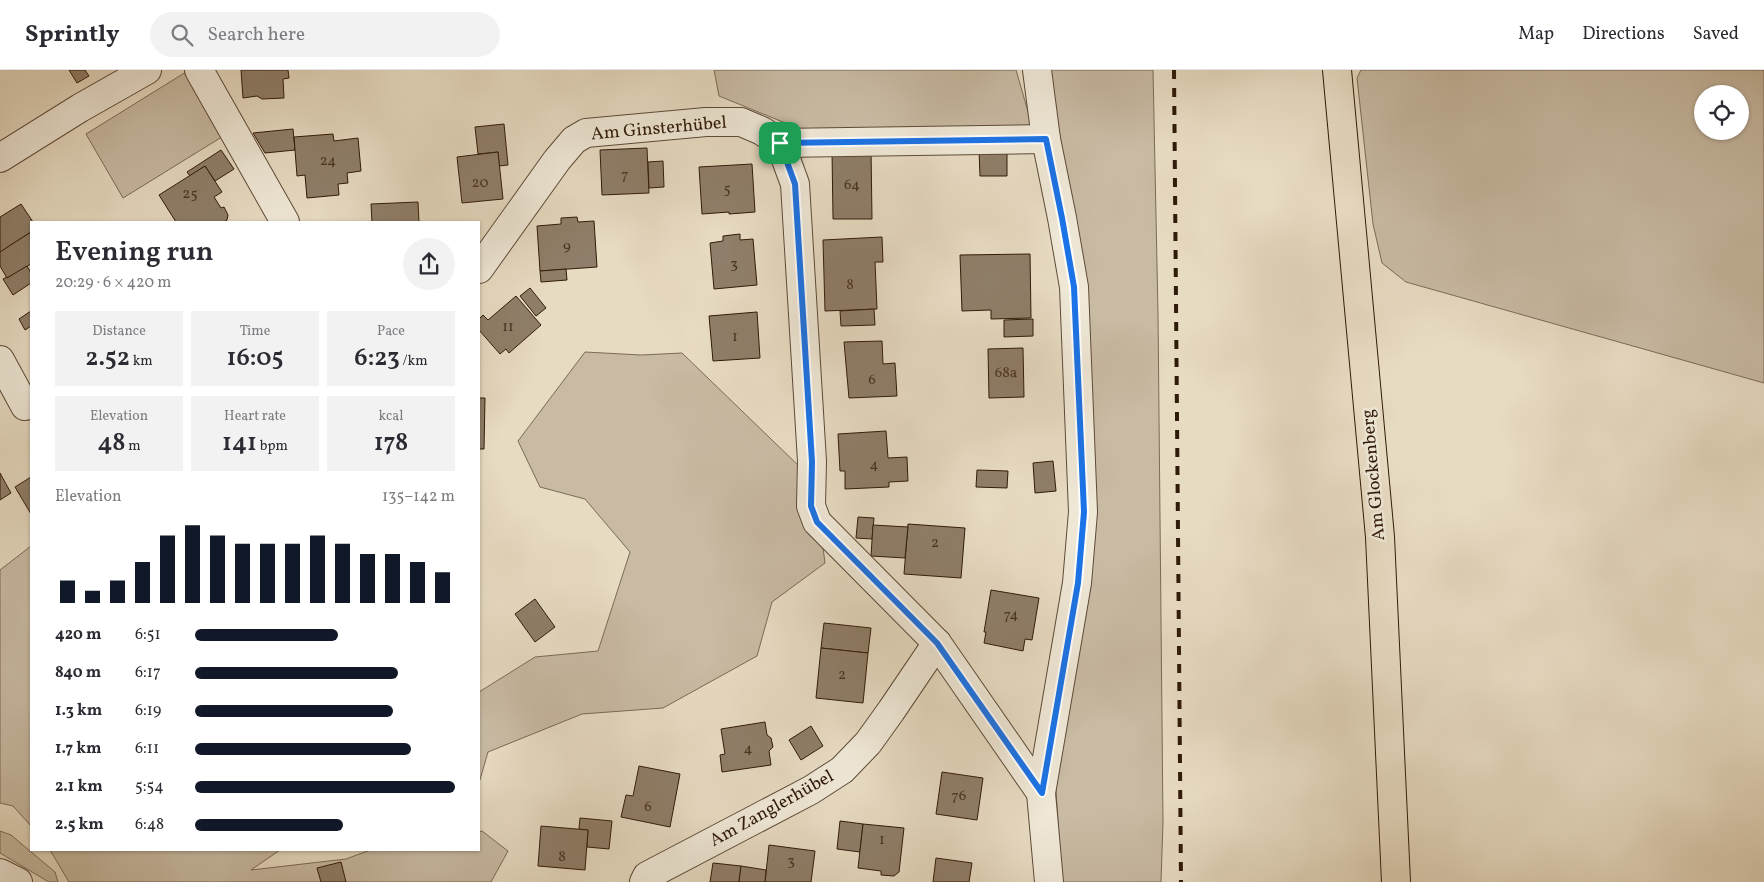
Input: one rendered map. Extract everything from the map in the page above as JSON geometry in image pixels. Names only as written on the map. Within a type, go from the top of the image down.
[{"type":"main road","name":"Am Glockenberg","points":[[1337,70],[1380,537],[1396,882]]},
{"type":"street","points":[[0,158],[80,108],[147,70]]},
{"type":"street","points":[[199,70],[284,221]]},
{"type":"street","points":[[1037,70],[1046,139],[1074,287],[1084,512],[1078,583],[1042,793],[1048,882]]},
{"type":"street","name":"Am Ginsterhübel","points":[[480,268],[557,160],[574,140],[586,133],[706,122],[742,122],[762,131],[780,143]]},
{"type":"street","points":[[1042,793],[937,643],[817,522],[811,506],[811,452],[795,184],[780,143],[1046,139]]},
{"type":"street","points":[[0,360],[25,406]]},
{"type":"street","name":"Am Zanglerhübel","points":[[644,882],[648,876],[811,790],[842,770],[874,735],[937,643]]},
{"type":"street","points":[[0,873],[18,882]]},
{"type":"shaded area","points":[[714,70],[1016,70],[1033,129],[810,133],[719,96]]},
{"type":"shaded area","points":[[1046,70],[1153,70],[1158,313],[1163,822],[1161,882],[1062,882],[1056,790],[1067,702],[1090,562]]},
{"type":"shaded area","points":[[1361,70],[1764,70],[1764,383],[1406,282],[1382,263],[1373,224],[1357,78]]},
{"type":"shaded area","points":[[186,72],[225,135],[123,198],[86,134]]},
{"type":"shaded area","points":[[585,352],[641,355],[682,353],[802,469],[822,540],[825,563],[772,602],[757,656],[663,708],[582,714],[488,752],[480,780],[480,691],[535,657],[598,651],[630,552],[585,499],[540,487],[518,441]]},
{"type":"shaded area","points":[[30,547],[30,825],[13,806],[0,803],[0,570]]},
{"type":"shaded area","points":[[0,831],[11,835],[55,872],[58,882],[49,882],[0,853]]},
{"type":"shaded area","points":[[482,831],[508,851],[491,882],[69,882],[51,851],[279,851],[251,870],[346,859],[367,851],[480,851],[480,832]]},
{"type":"building","points":[[69,70],[85,70],[89,76],[77,83]]},
{"type":"building","points":[[241,70],[288,70],[289,78],[283,79],[284,98],[262,99],[257,96],[243,98]]},
{"type":"building","points":[[504,124],[508,165],[499,166],[498,152],[478,154],[475,127]]},
{"type":"building","points":[[293,129],[295,150],[265,153],[253,133]]},
{"type":"building","points":[[333,134],[334,141],[358,138],[361,171],[347,173],[348,183],[338,184],[339,195],[307,198],[305,175],[297,176],[294,137]]},
{"type":"building","points":[[647,148],[649,193],[602,195],[600,150]]},
{"type":"building","points":[[1007,149],[1007,176],[980,176],[979,150]]},
{"type":"building","points":[[221,150],[234,169],[215,181],[205,166],[190,176],[187,172]]},
{"type":"building","points":[[871,150],[872,219],[833,219],[832,151]]},
{"type":"building","points":[[498,152],[503,199],[462,203],[457,157]]},
{"type":"building","points":[[663,161],[664,187],[649,188],[648,162]]},
{"type":"building","points":[[752,164],[755,212],[702,214],[699,167]]},
{"type":"building","points":[[205,166],[222,192],[214,197],[221,208],[224,207],[228,215],[227,220],[175,221],[159,195]]},
{"type":"building","points":[[418,202],[419,221],[372,221],[371,204]]},
{"type":"building","points":[[21,204],[32,221],[30,221],[30,233],[0,252],[0,217]]},
{"type":"building","points":[[577,217],[578,222],[594,221],[597,267],[540,271],[537,226],[561,224],[561,218]]},
{"type":"building","points":[[30,233],[30,265],[7,278],[0,266],[0,252]]},
{"type":"building","points":[[740,234],[740,240],[753,239],[757,285],[714,289],[710,243],[723,241],[723,236]]},
{"type":"building","points":[[882,237],[883,262],[875,262],[877,309],[825,311],[823,240]]},
{"type":"building","points":[[1030,254],[1031,318],[991,319],[991,310],[962,311],[960,255]]},
{"type":"building","points":[[27,266],[30,271],[30,284],[13,295],[3,279]]},
{"type":"building","points":[[566,269],[567,280],[541,282],[540,271]]},
{"type":"building","points":[[530,288],[546,308],[536,316],[520,296]]},
{"type":"building","points":[[516,296],[541,325],[509,353],[506,349],[500,354],[480,331],[480,318],[483,315],[488,320]]},
{"type":"building","points":[[874,309],[875,325],[841,326],[840,311]]},
{"type":"building","points":[[30,312],[30,327],[25,330],[19,319]]},
{"type":"building","points":[[757,312],[760,358],[713,361],[709,316]]},
{"type":"building","points":[[1033,319],[1033,336],[1004,337],[1004,320]]},
{"type":"building","points":[[882,341],[883,364],[895,363],[897,396],[849,398],[844,342]]},
{"type":"building","points":[[1023,348],[1024,397],[989,398],[988,349]]},
{"type":"building","points":[[480,398],[485,398],[484,449],[480,449]]},
{"type":"building","points":[[886,431],[888,458],[907,457],[908,481],[889,482],[889,487],[845,489],[845,471],[840,471],[838,434]]},
{"type":"building","points":[[1053,461],[1056,491],[1035,493],[1033,463]]},
{"type":"building","points":[[977,470],[1008,471],[1007,488],[976,487]]},
{"type":"building","points":[[0,473],[11,493],[0,500]]},
{"type":"building","points":[[30,478],[30,512],[15,487]]},
{"type":"building","points":[[858,517],[874,518],[872,539],[856,538]]},
{"type":"building","points":[[908,524],[965,528],[961,578],[904,574]]},
{"type":"building","points":[[873,525],[908,527],[905,558],[871,556]]},
{"type":"building","points":[[991,590],[1039,598],[1032,640],[1025,639],[1023,651],[984,643]]},
{"type":"building","points":[[535,599],[555,627],[535,642],[515,614]]},
{"type":"building","points":[[824,623],[871,628],[868,653],[821,648]]},
{"type":"building","points":[[821,648],[868,653],[863,703],[816,698]]},
{"type":"building","points":[[765,722],[767,735],[771,738],[773,747],[769,751],[771,765],[722,772],[720,755],[725,754],[721,729]]},
{"type":"building","points":[[811,726],[823,746],[801,760],[789,740]]},
{"type":"building","points":[[639,766],[680,774],[670,827],[621,817],[626,795],[633,796]]},
{"type":"building","points":[[942,772],[983,778],[977,820],[936,814]]},
{"type":"building","points":[[580,818],[612,821],[609,849],[587,847],[588,830],[579,829]]},
{"type":"building","points":[[840,821],[863,824],[860,852],[837,849]]},
{"type":"building","points":[[863,824],[904,828],[899,872],[894,876],[881,875],[881,871],[858,868]]},
{"type":"building","points":[[541,826],[588,830],[585,870],[538,866]]},
{"type":"building","points":[[769,845],[815,851],[811,882],[765,882]]},
{"type":"building","points":[[936,858],[972,863],[969,882],[933,882]]},
{"type":"building","points":[[341,862],[346,882],[321,882],[317,868]]},
{"type":"building","points":[[713,863],[741,866],[739,882],[710,882]]},
{"type":"building","points":[[741,866],[766,870],[765,882],[739,882]]},
{"type":"railway","points":[[1174,70],[1181,882]]},
{"type":"route","points":[[1046,139],[1074,287],[1084,512],[1078,583],[1042,793],[937,643],[817,522],[811,506],[812,462],[795,184],[780,143],[1046,139]]}]
